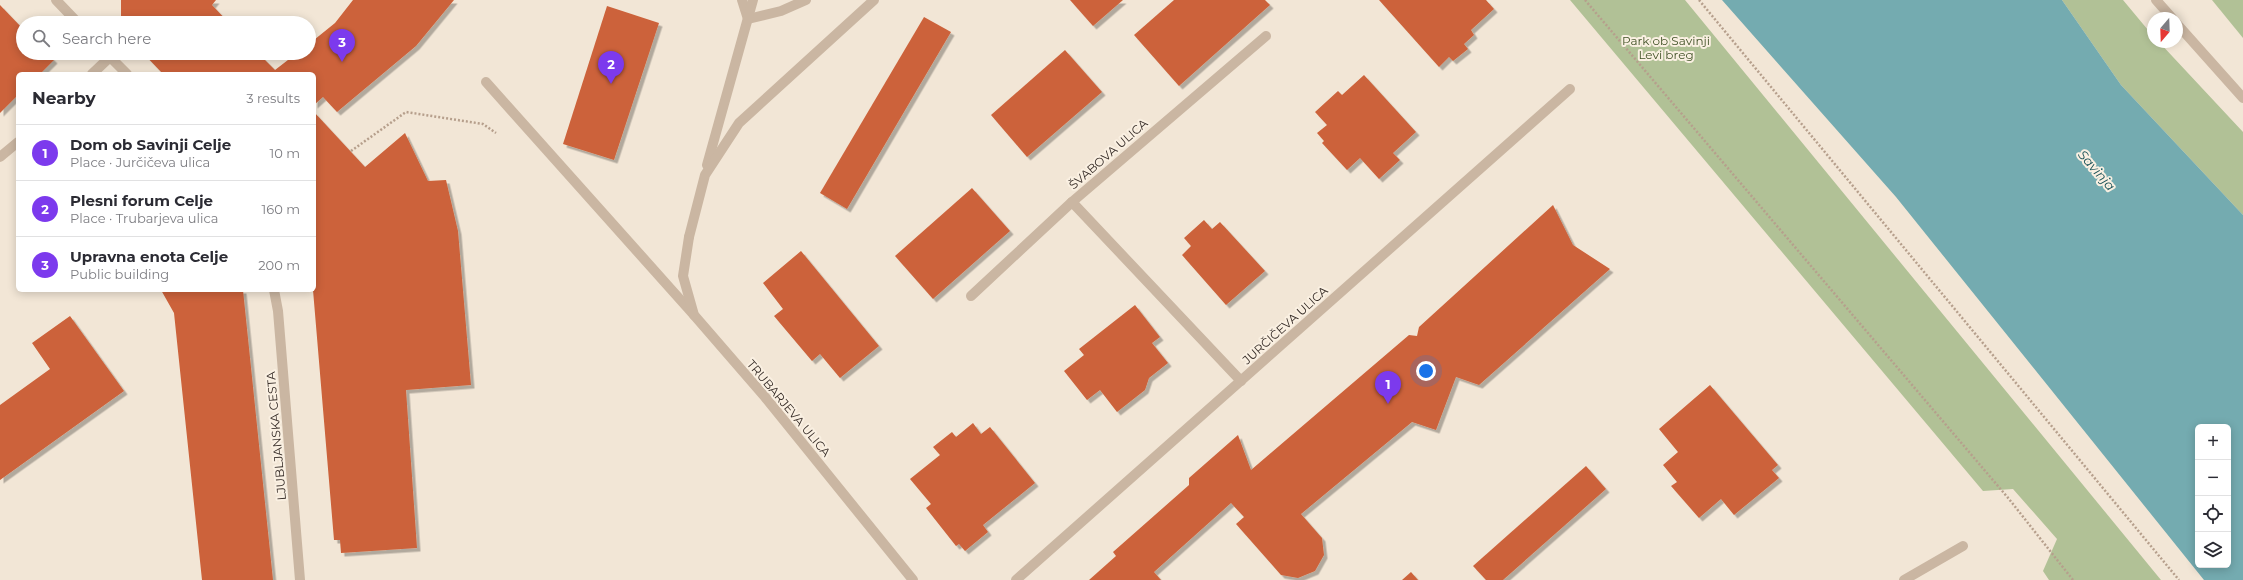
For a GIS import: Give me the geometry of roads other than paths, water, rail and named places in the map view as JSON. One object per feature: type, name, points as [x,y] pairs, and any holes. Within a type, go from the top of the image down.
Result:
[{"type":"street","points":[[56,0],[71,16]]},
{"type":"street","points":[[742,0],[748,19],[781,11],[806,0]]},
{"type":"street","name":"TRUBARJEVA ULICA","points":[[753,0],[689,237],[683,276],[694,315],[765,397],[913,580]]},
{"type":"street","points":[[705,175],[739,123],[874,0]]},
{"type":"street","points":[[2156,0],[2167,12]]},
{"type":"street","points":[[2183,31],[2243,98]]},
{"type":"street","name":"ŠVABOVA ULICA","points":[[971,296],[1072,202],[1266,36]]},
{"type":"street","points":[[94,72],[104,60]]},
{"type":"street","points":[[113,60],[125,72]]},
{"type":"street","points":[[486,82],[694,315]]},
{"type":"street","name":"JURČIČEVA ULICA","points":[[1016,580],[1241,382],[1570,88]]},
{"type":"street","points":[[0,157],[16,144]]},
{"type":"street","points":[[1072,202],[1241,382]]},
{"type":"street","name":"LJUBLJANSKA CESTA","points":[[274,292],[279,319],[300,580]]},
{"type":"street","points":[[1904,580],[1963,546]]},
{"type":"water","name":"Savinja","points":[[1722,0],[2062,0],[2121,85],[2243,215],[2243,580],[2204,580],[1896,197]]},
{"type":"place","name":"Upravna enota Celje","points":[[342,62]]},
{"type":"place","name":"Plesni forum Celje","points":[[611,84]]},
{"type":"place","name":"Dom ob Savinji Celje","points":[[1388,404]]},
{"type":"park label","name":"Park ob Savinji Levi breg","points":[[1666,47]]}]
